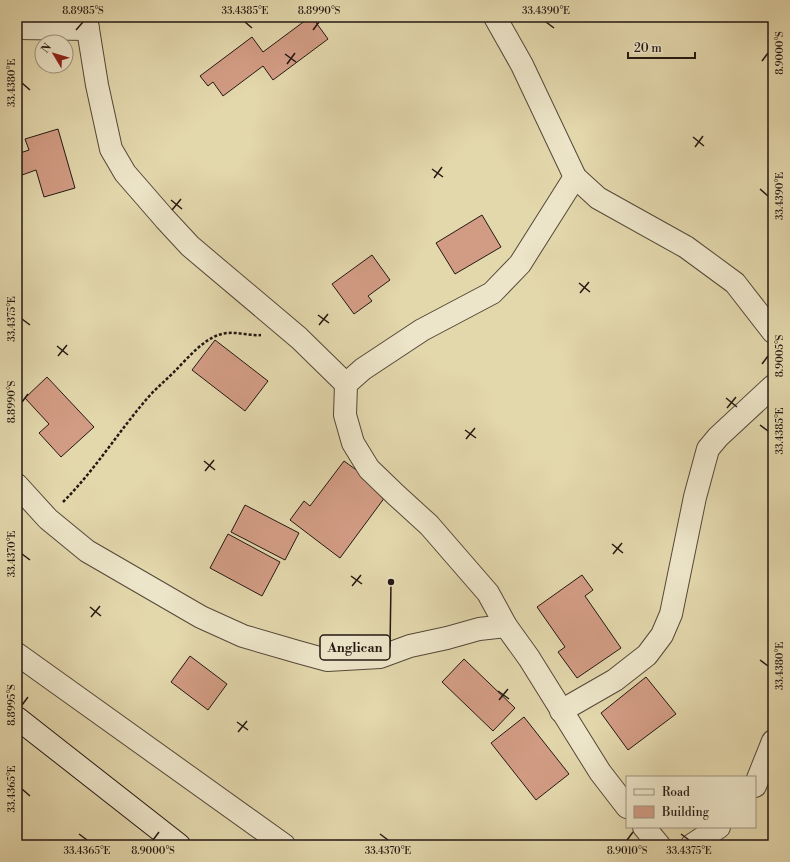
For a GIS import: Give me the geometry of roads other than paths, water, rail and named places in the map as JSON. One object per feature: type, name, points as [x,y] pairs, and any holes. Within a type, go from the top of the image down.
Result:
[{"type":"street","points":[[495,17],[522,65],[575,177],[598,198],[686,247],[735,282],[773,331]]},
{"type":"street","points":[[17,28],[87,23],[97,85],[111,149],[125,173],[190,246],[299,338],[346,384]]},
{"type":"street","points":[[575,177],[520,264],[492,293],[422,330],[363,369],[346,384],[345,415],[353,443],[369,469],[429,525],[488,593],[506,626],[529,658],[600,772],[626,806]]},
{"type":"street","points":[[561,711],[616,680],[647,655],[662,635],[671,614],[695,497],[708,449],[718,437],[773,386]]},
{"type":"street","points":[[17,485],[48,518],[87,552],[201,617],[243,636],[326,660],[380,657],[410,646],[479,629],[506,626]]},
{"type":"street","points":[[17,654],[284,845]]},
{"type":"street","points":[[17,718],[179,845]]},
{"type":"street","points":[[756,783],[773,740]]},
{"type":"street","points":[[645,828],[659,845]]},
{"type":"street","points":[[692,845],[718,828]]},
{"type":"place","name":"Anglican","points":[[391,582]]}]
